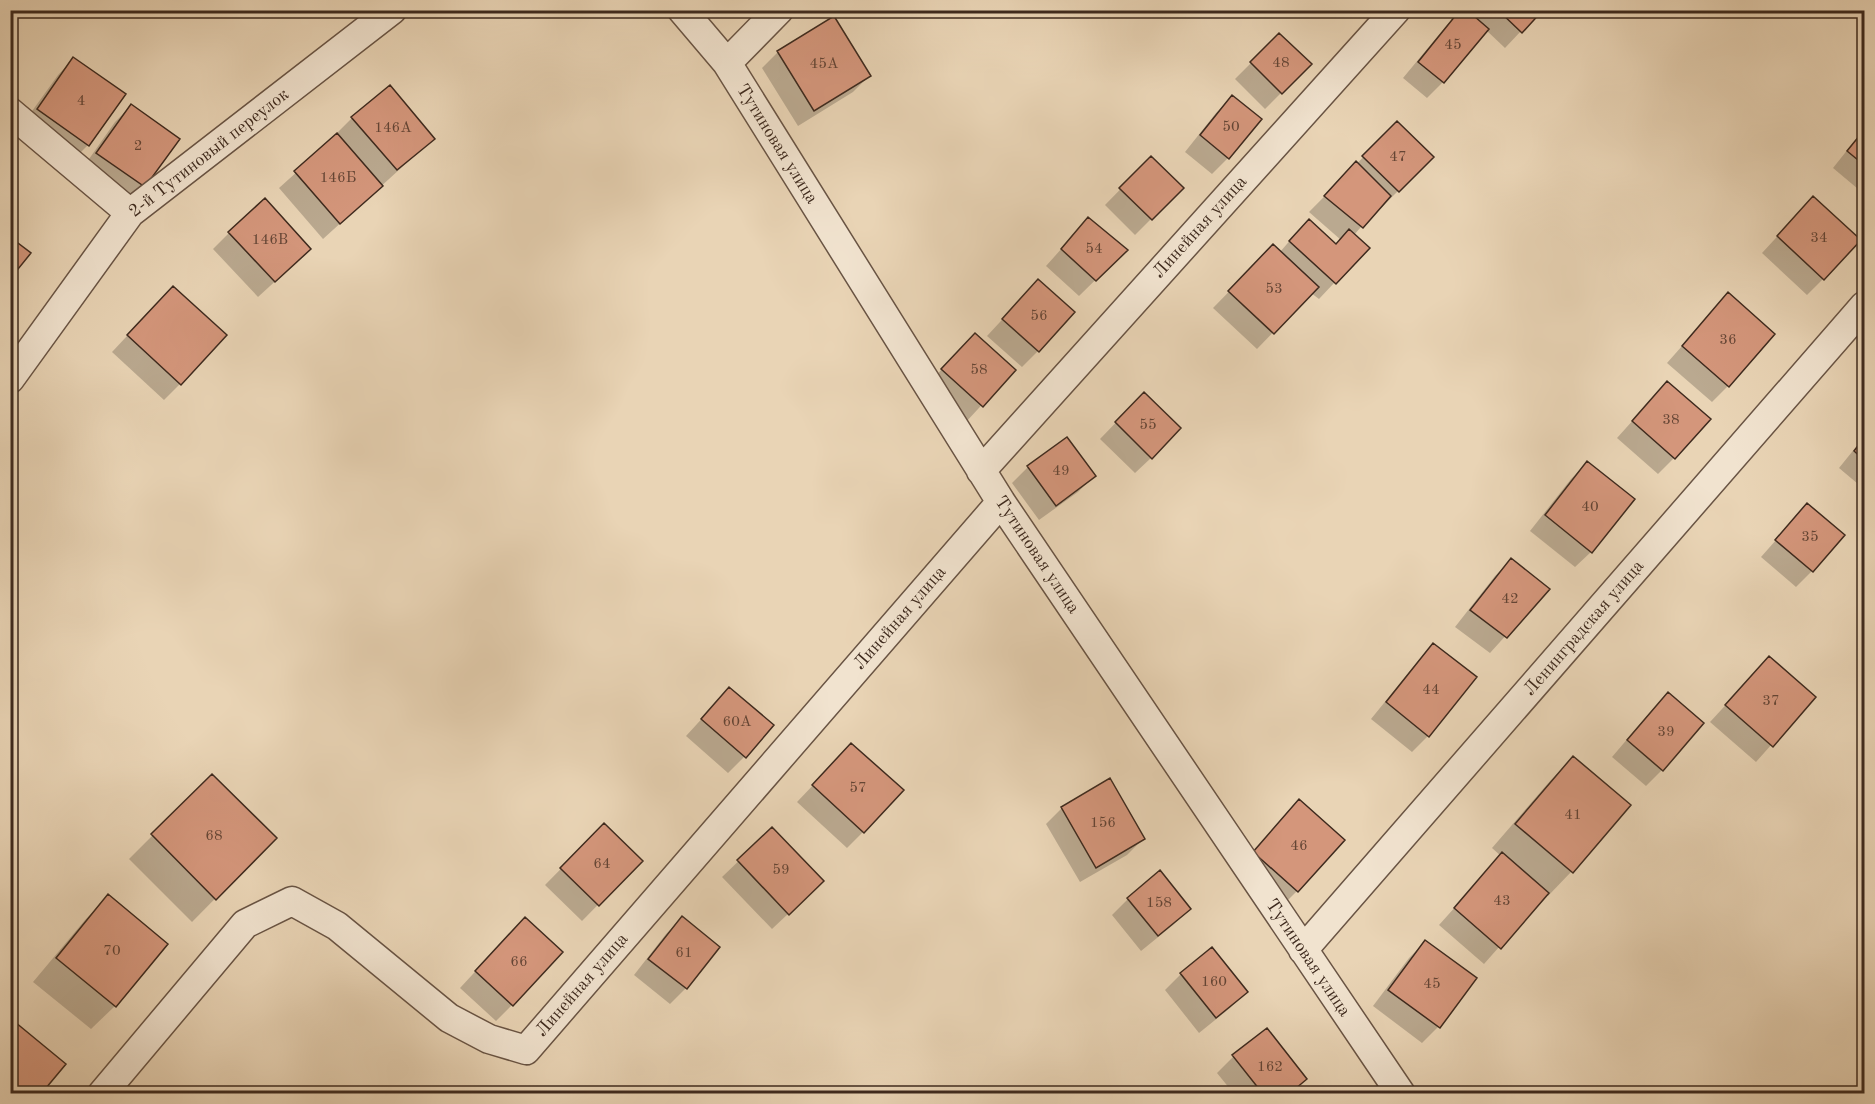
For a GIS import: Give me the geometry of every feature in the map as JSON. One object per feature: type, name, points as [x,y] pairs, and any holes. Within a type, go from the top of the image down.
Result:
[{"type":"street","name":"2-й Тутиновый переулок","points":[[10,379],[129,213],[392,10]]},
{"type":"street","name":"Тутиновая улица","points":[[682,10],[727,63],[1000,502],[1401,1094]]},
{"type":"street","points":[[727,63],[779,10]]},
{"type":"street","name":"Линейная улица","points":[[981,471],[1396,10]]},
{"type":"street","points":[[10,112],[129,213]]},
{"type":"street","name":"Ленинградская улица","points":[[1303,950],[1864,306]]},
{"type":"street","name":"Линейная улица","points":[[102,1094],[245,924],[292,901],[337,926],[449,1018],[489,1039],[526,1050],[1000,502]]},
{"type":"building","points":[[1460,10],[1467,10],[1489,29],[1444,83],[1418,62]]},
{"type":"building","points":[[1498,10],[1543,10],[1522,33]]},
{"type":"building","points":[[834,16],[871,76],[814,111],[777,51]]},
{"type":"building","points":[[1279,33],[1312,64],[1282,94],[1250,62]]},
{"type":"building","points":[[73,57],[126,94],[89,146],[37,109]]},
{"type":"building","points":[[390,85],[435,139],[397,170],[351,117]]},
{"type":"building","points":[[1232,95],[1262,119],[1229,159],[1200,135]]},
{"type":"building","points":[[131,104],[180,139],[145,187],[96,153]]},
{"type":"building","points":[[1397,121],[1434,157],[1399,192],[1362,156]]},
{"type":"building","points":[[1864,130],[1864,165],[1847,151]]},
{"type":"building","points":[[337,133],[383,186],[340,224],[294,171]]},
{"type":"building","points":[[1151,156],[1184,188],[1152,220],[1119,188]]},
{"type":"building","points":[[1356,161],[1391,196],[1363,228],[1324,196]]},
{"type":"building","points":[[1813,196],[1861,240],[1824,280],[1777,236]]},
{"type":"building","points":[[265,198],[311,249],[275,282],[228,232]]},
{"type":"building","points":[[1088,217],[1128,250],[1096,281],[1061,249]]},
{"type":"building","points":[[1309,219],[1336,244],[1349,229],[1370,248],[1336,284],[1289,241]]},
{"type":"building","points":[[10,237],[31,253],[10,279]]},
{"type":"building","points":[[1273,244],[1319,287],[1274,334],[1228,291]]},
{"type":"building","points":[[1038,279],[1075,312],[1039,352],[1002,319]]},
{"type":"building","points":[[173,286],[227,335],[181,385],[127,335]]},
{"type":"building","points":[[1728,292],[1775,334],[1729,387],[1682,346]]},
{"type":"building","points":[[975,333],[1016,370],[983,407],[941,369]]},
{"type":"building","points":[[1667,381],[1711,419],[1675,459],[1632,421]]},
{"type":"building","points":[[1144,392],[1181,428],[1152,459],[1115,422]]},
{"type":"building","points":[[1067,437],[1096,476],[1056,506],[1027,466]]},
{"type":"building","points":[[1864,438],[1864,460],[1854,451]]},
{"type":"building","points":[[1587,461],[1635,499],[1592,553],[1545,515]]},
{"type":"building","points":[[1807,503],[1845,535],[1813,572],[1775,540]]},
{"type":"building","points":[[1511,558],[1550,589],[1507,638],[1470,610]]},
{"type":"building","points":[[1433,643],[1477,677],[1429,737],[1386,702]]},
{"type":"building","points":[[1769,656],[1816,697],[1773,747],[1725,705]]},
{"type":"building","points":[[729,687],[774,725],[746,758],[701,719]]},
{"type":"building","points":[[1668,692],[1704,723],[1663,771],[1627,740]]},
{"type":"building","points":[[851,743],[904,790],[864,833],[812,785]]},
{"type":"building","points":[[1573,756],[1631,805],[1573,873],[1515,824]]},
{"type":"building","points":[[212,774],[277,838],[216,900],[151,834]]},
{"type":"building","points":[[1110,778],[1145,839],[1096,868],[1061,807]]},
{"type":"building","points":[[1299,799],[1345,840],[1298,892],[1253,852]]},
{"type":"building","points":[[604,823],[643,861],[599,906],[560,868]]},
{"type":"building","points":[[772,827],[824,881],[789,915],[737,860]]},
{"type":"building","points":[[1502,852],[1549,893],[1501,949],[1454,908]]},
{"type":"building","points":[[1160,870],[1191,909],[1158,936],[1127,898]]},
{"type":"building","points":[[108,894],[168,944],[116,1007],[56,958]]},
{"type":"building","points":[[682,916],[720,947],[687,989],[648,959]]},
{"type":"building","points":[[525,917],[563,952],[513,1006],[475,971]]},
{"type":"building","points":[[1425,940],[1477,978],[1440,1028],[1388,990]]},
{"type":"building","points":[[1212,947],[1248,992],[1216,1018],[1180,973]]},
{"type":"building","points":[[15,1022],[66,1064],[41,1094],[10,1094],[10,1028]]},
{"type":"building","points":[[1267,1028],[1307,1079],[1289,1094],[1263,1094],[1232,1055]]}]
